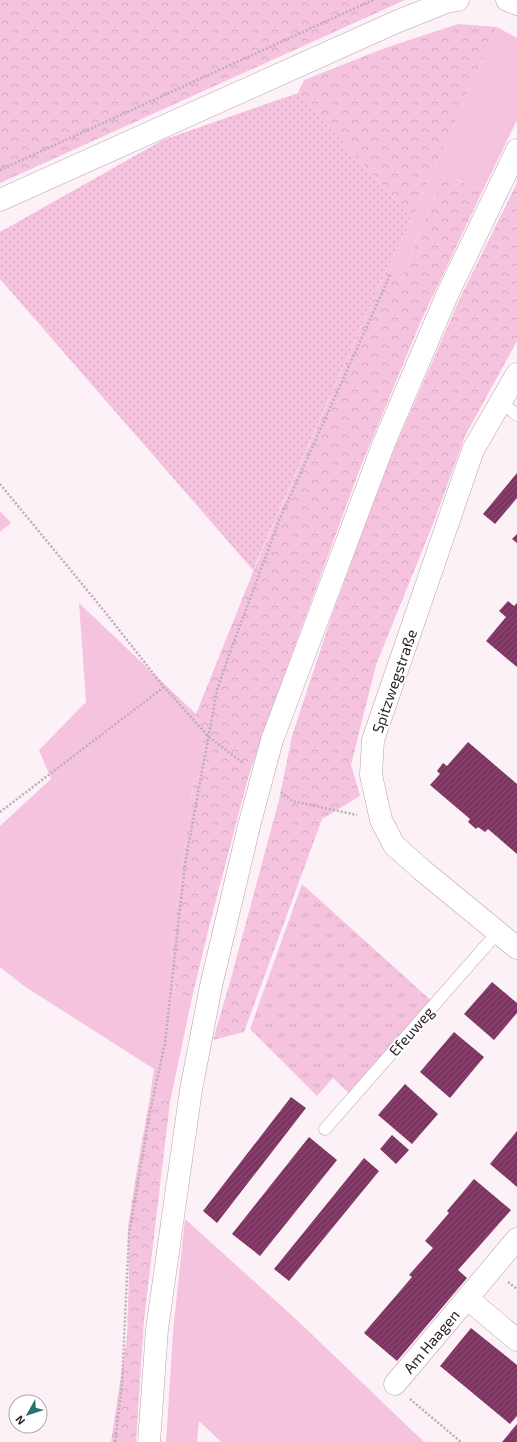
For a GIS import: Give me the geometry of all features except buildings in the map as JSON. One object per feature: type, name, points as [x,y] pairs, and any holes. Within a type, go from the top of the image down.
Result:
[{"type":"main road","points":[[0,200],[396,22],[446,2],[458,0]]},
{"type":"main road","points":[[507,0],[517,4]]},
{"type":"main road","points":[[149,1442],[157,1329],[191,1090],[211,986],[249,826],[272,740],[384,442],[448,293],[517,150]]},
{"type":"main road","name":"Spitzwegstraße","points":[[517,374],[509,408],[473,450],[470,457],[373,740],[371,776],[381,820],[394,846],[517,948]]},
{"type":"main road","name":"Am Haagen","points":[[395,1384],[468,1298],[513,1251]]},
{"type":"main road","name":"Am Haagen","points":[[468,1298],[517,1340]]},
{"type":"lane","name":"Efeuweg","points":[[325,1129],[498,932]]},
{"type":"path","points":[[0,170],[373,0]]},
{"type":"path","points":[[115,1442],[122,1383],[129,1234],[150,1112],[165,1043],[185,864],[217,690],[279,521],[391,273]]},
{"type":"path","points":[[0,484],[105,612],[164,687],[0,812]]},
{"type":"path","points":[[395,1384],[461,1442]]},
{"type":"green space","points":[[0,0],[405,0],[0,183]]},
{"type":"green space","points":[[458,24],[497,27],[412,219],[298,93],[304,80],[385,48]]},
{"type":"green space","points":[[497,27],[517,38],[517,120],[482,192],[446,174],[421,228],[402,278],[387,268],[412,219]]},
{"type":"green space","points":[[298,93],[412,219],[387,268],[253,570],[0,279],[0,232],[163,140]]},
{"type":"green space","points":[[446,174],[482,192],[421,321],[359,471],[274,703],[248,778],[192,998],[175,992],[171,944],[194,780],[205,774],[207,762],[196,714],[255,567],[387,268],[402,278],[421,228]]},
{"type":"green space","points":[[517,183],[517,341],[465,436],[435,519],[376,665],[351,765],[360,796],[322,819],[244,1032],[213,1040],[279,800],[292,736],[332,615],[387,466],[460,298]]},
{"type":"green space","points":[[0,511],[11,523],[0,532]]},
{"type":"green space","points":[[79,603],[196,714],[207,762],[205,774],[194,780],[171,944],[175,992],[192,998],[170,1102],[150,1097],[154,1069],[24,986],[0,967],[0,826],[51,779],[39,750],[86,702]]},
{"type":"green space","points":[[302,884],[435,1004],[353,1097],[333,1078],[317,1096],[250,1029]]},
{"type":"green space","points":[[150,1097],[170,1102],[144,1320],[136,1442],[111,1442],[127,1336],[129,1274],[128,1227]]},
{"type":"green space","points":[[185,1219],[298,1321],[424,1442],[221,1442],[199,1421],[197,1442],[166,1442],[173,1332]]}]
